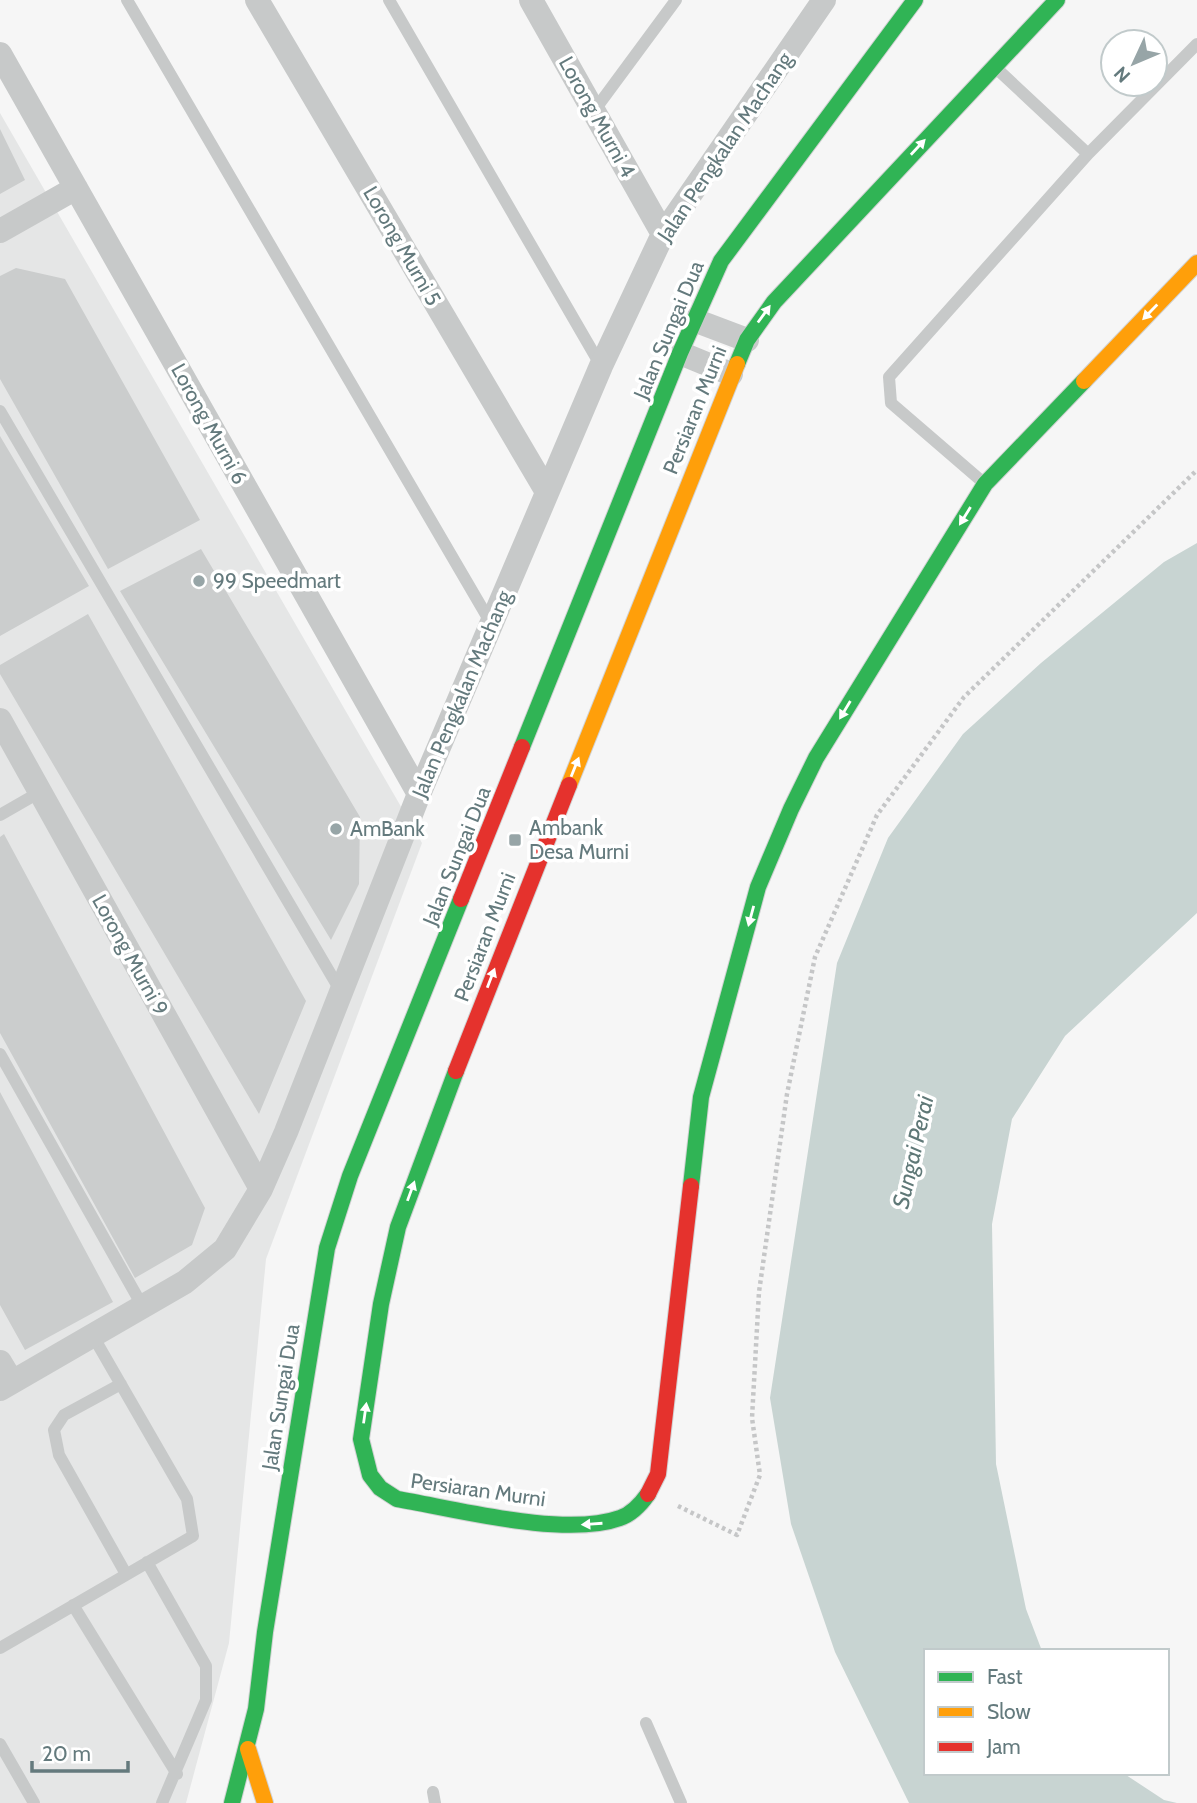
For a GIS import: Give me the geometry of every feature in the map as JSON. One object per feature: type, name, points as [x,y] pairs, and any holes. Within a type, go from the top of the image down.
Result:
[{"type":"street","name":"Lorong Murni 5","points":[[257,0],[547,492]]},
{"type":"street","name":"Lorong Murni 4","points":[[531,0],[663,234]]},
{"type":"street","name":"Jalan Pengkalan Machang","points":[[4,1378],[93,1336],[185,1282],[225,1250],[261,1189],[342,994],[419,794],[601,366],[663,234],[824,0]]},
{"type":"street","name":"Jalan Sungai Dua","points":[[232,1803],[248,1749],[327,1248],[350,1176],[680,353],[721,261],[915,0]]},
{"type":"street","name":"Persiaran Murni","points":[[650,1493],[638,1507],[622,1517],[602,1524],[571,1525],[397,1499],[382,1492],[370,1480],[361,1439],[381,1304],[398,1227],[492,976],[731,374],[747,340],[774,302],[1057,0]]},
{"type":"street","name":"Lorong Murni 6","points":[[0,54],[419,794]]},
{"type":"street","points":[[0,231],[76,188]]},
{"type":"street","points":[[650,1493],[658,1474],[701,1097],[758,887],[816,758],[985,484],[1197,263]]},
{"type":"street","points":[[694,320],[747,340]]},
{"type":"street","points":[[680,353],[731,374]]},
{"type":"street","name":"Lorong Murni 9","points":[[0,720],[261,1189]]},
{"type":"street","points":[[248,1749],[265,1803]]},
{"type":"lane","points":[[127,0],[492,625]]},
{"type":"lane","points":[[389,0],[601,366]]},
{"type":"lane","points":[[594,111],[676,0]]},
{"type":"lane","points":[[985,484],[891,403],[889,377],[1088,154],[1197,44]]},
{"type":"lane","points":[[994,66],[1088,154]]},
{"type":"lane","points":[[0,411],[342,994]]},
{"type":"lane","points":[[0,815],[40,792]]},
{"type":"lane","points":[[0,1054],[143,1307]]},
{"type":"lane","points":[[0,1648],[193,1536],[187,1499],[93,1336]]},
{"type":"lane","points":[[121,1384],[64,1415],[54,1430],[59,1455],[126,1574]]},
{"type":"lane","points":[[147,1562],[206,1665],[206,1700],[177,1774],[162,1803]]},
{"type":"lane","points":[[73,1605],[177,1774]]},
{"type":"lane","points":[[646,1723],[681,1803]]},
{"type":"lane","points":[[0,1744],[34,1803]]},
{"type":"path","points":[[650,1493],[737,1535],[760,1475],[751,1418],[759,1292],[787,1094],[814,957],[877,815],[964,697],[1197,470]]},
{"type":"shaded area","points":[[0,113],[422,843],[266,1259],[229,1643],[186,1803],[0,1803]]},
{"type":"water","name":"Sungai Perai","points":[[1197,543],[1197,913],[1065,1036],[1012,1119],[992,1224],[996,1464],[1026,1609],[1041,1649],[924,1649],[924,1775],[1126,1775],[1164,1800],[1177,1803],[909,1803],[835,1652],[791,1524],[770,1398],[837,963],[888,838],[963,734],[1041,663],[1164,562]]},
{"type":"building","points":[[0,129],[25,180],[0,194]]},
{"type":"building","points":[[16,268],[65,279],[200,520],[108,569],[0,379],[0,276]]},
{"type":"building","points":[[0,436],[89,586],[0,636]]},
{"type":"building","points":[[201,549],[360,817],[359,884],[331,940],[120,591]]},
{"type":"building","points":[[88,614],[306,1001],[259,1114],[0,674],[0,665]]},
{"type":"building","points":[[4,834],[205,1208],[192,1245],[135,1278],[0,1033],[0,837]]},
{"type":"building","points":[[0,1092],[113,1302],[25,1350],[0,1305]]},
{"type":"traffic: fast","points":[[522,747],[680,353],[721,261],[915,0]]},
{"type":"traffic: fast","points":[[737,364],[747,340],[774,302],[1057,0]]},
{"type":"traffic: fast","points":[[691,1186],[701,1097],[758,887],[791,809],[816,758],[985,484],[1084,381]]},
{"type":"traffic: fast","points":[[232,1803],[256,1709],[265,1632],[327,1248],[350,1176],[461,899]]},
{"type":"traffic: fast","points":[[456,1071],[398,1227],[381,1304],[361,1439],[370,1475],[380,1488],[397,1499],[510,1520],[570,1525],[620,1518],[636,1508],[648,1494]]},
{"type":"traffic: slow","points":[[1084,381],[1197,263]]},
{"type":"traffic: slow","points":[[569,785],[737,364]]},
{"type":"traffic: slow","points":[[248,1749],[265,1803]]},
{"type":"traffic: jam","points":[[461,899],[522,747]]},
{"type":"traffic: jam","points":[[456,1071],[569,785]]},
{"type":"traffic: jam","points":[[648,1494],[658,1474],[691,1186]]},
{"type":"place","name":"99 Speedmart","points":[[199,581]]},
{"type":"place","name":"AmBank","points":[[336,829]]},
{"type":"place","name":"Ambank Desa Murni","points":[[515,840]]}]
